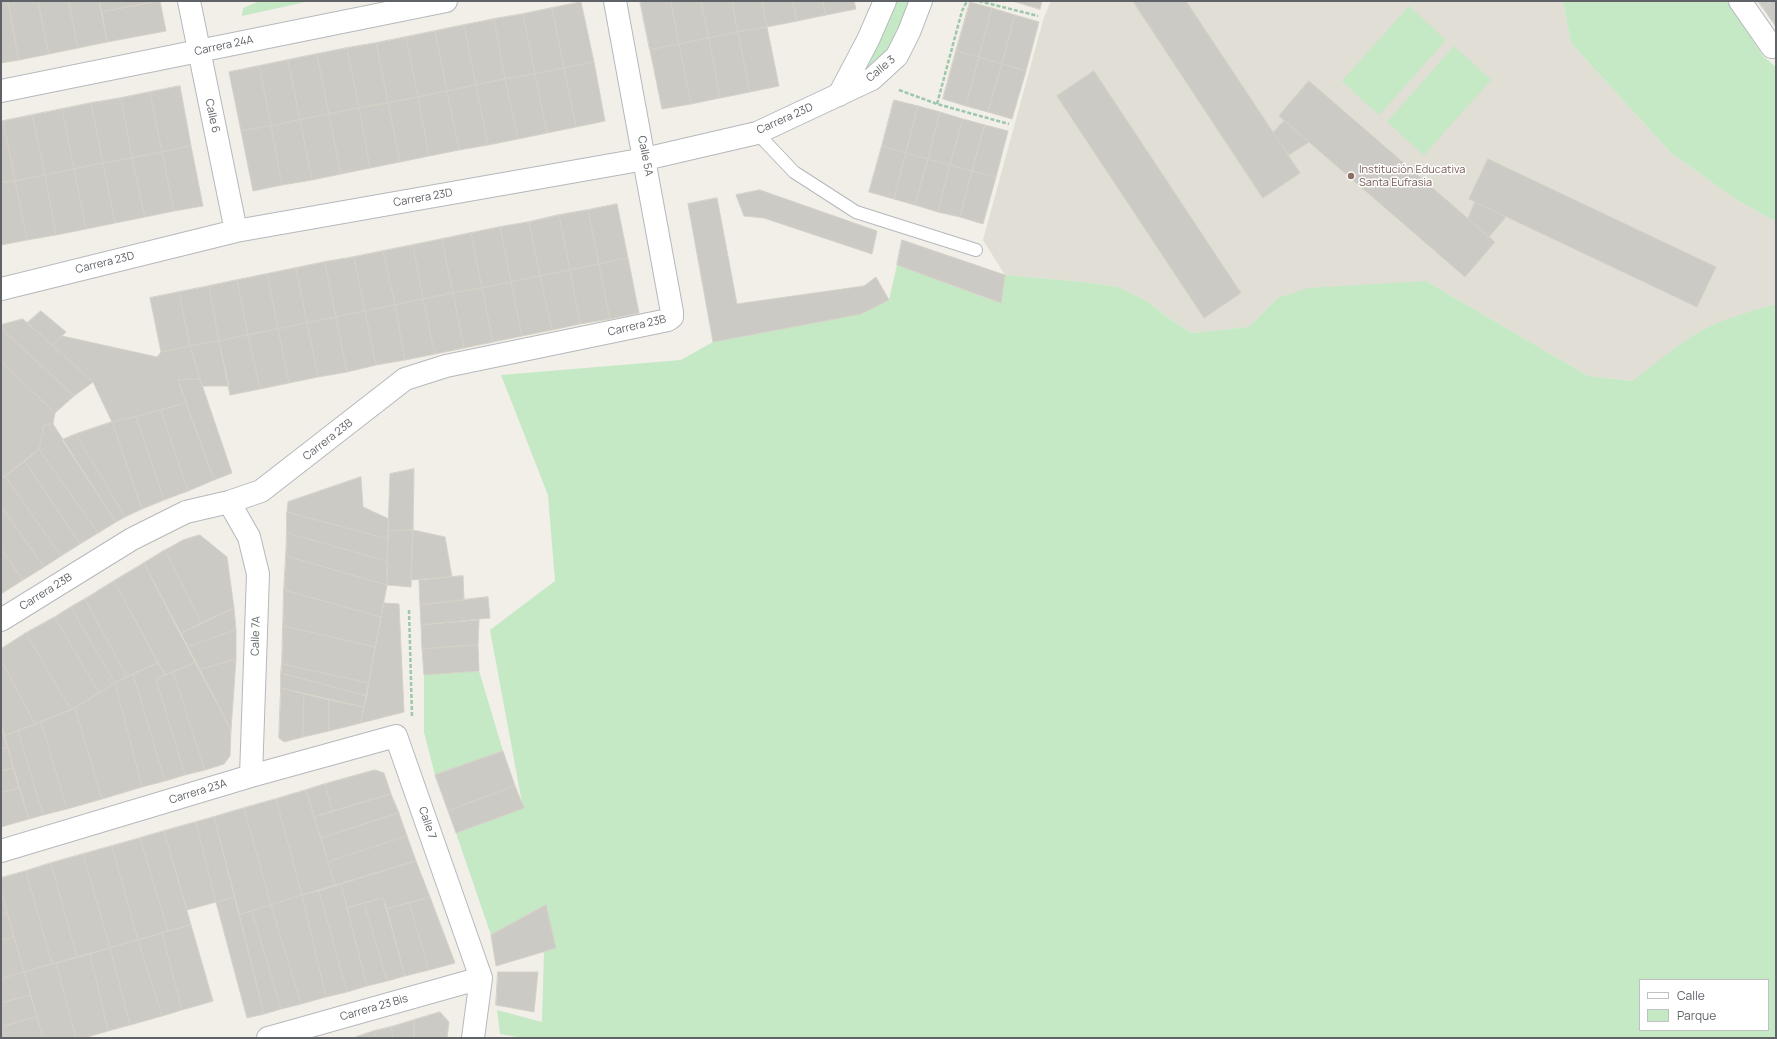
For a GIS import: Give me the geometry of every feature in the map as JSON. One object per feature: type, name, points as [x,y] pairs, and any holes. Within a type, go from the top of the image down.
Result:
[{"type":"street","name":"Calle 6","points":[[189,1],[198,52],[236,231]]},
{"type":"street","name":"Carrera 24A","points":[[1,91],[198,52],[401,6],[446,1]]},
{"type":"street","name":"Calle 5A","points":[[615,1],[645,158],[672,312]]},
{"type":"street","name":"Calle 3","points":[[839,95],[868,40],[885,1]]},
{"type":"street","name":"Calle 3","points":[[839,95],[872,80],[897,56],[909,32],[921,1]]},
{"type":"street","points":[[1740,1],[1772,47]]},
{"type":"street","name":"Carrera 23D","points":[[4,287],[236,231],[645,158],[757,133],[839,95]]},
{"type":"street","name":"Carrera 23B","points":[[1,620],[132,539],[186,512],[229,502],[261,491],[405,379],[446,366],[668,320],[672,317],[672,312]]},
{"type":"street","name":"Calle 7A","points":[[229,502],[249,537],[258,574],[251,776]]},
{"type":"street","name":"Carrera 23A","points":[[1,851],[251,776],[396,736]]},
{"type":"street","name":"Calle 7","points":[[396,736],[481,978],[473,1038]]},
{"type":"street","name":"Carrera 23 Bis","points":[[268,1038],[481,978]]},
{"type":"lane","points":[[757,133],[794,172],[856,212],[976,250]]},
{"type":"path","points":[[937,104],[962,11],[967,1]]},
{"type":"path","points":[[979,1],[1038,16]]},
{"type":"path","points":[[872,80],[937,104],[1009,124]]},
{"type":"path","points":[[396,736],[412,718],[409,610]]},
{"type":"shaded area","name":"Institución Educativa Santa Eufrasia","points":[[1051,1],[1563,1],[1571,43],[1671,153],[1734,198],[1776,222],[1776,304],[1737,316],[1703,330],[1674,349],[1634,381],[1588,376],[1426,281],[1278,298],[1249,327],[1192,333],[1167,317],[1147,301],[1118,287],[1085,282],[1005,275],[983,240],[1044,17]]},
{"type":"green space","points":[[260,1],[310,1],[242,16],[243,8]]},
{"type":"green space","points":[[895,1],[912,1],[891,51],[853,82]]},
{"type":"green space","points":[[1563,1],[1727,1],[1763,56],[1776,67],[1776,222],[1734,198],[1671,153],[1571,43]]},
{"type":"green space","points":[[1409,6],[1446,40],[1379,115],[1342,81]]},
{"type":"green space","points":[[1454,46],[1491,80],[1424,155],[1387,122]]},
{"type":"green space","points":[[897,265],[1000,303],[1005,275],[1085,282],[1118,287],[1147,301],[1167,317],[1192,333],[1249,327],[1278,298],[1308,288],[1426,281],[1588,376],[1633,381],[1676,347],[1703,330],[1730,318],[1776,304],[1776,1038],[523,1038],[500,1034],[497,1010],[542,1022],[544,952],[556,948],[546,905],[491,935],[456,833],[523,808],[490,630],[555,581],[548,495],[501,375],[681,360],[713,342],[861,314],[889,300]]},
{"type":"green space","points":[[479,671],[503,751],[435,775],[424,732],[424,675]]},
{"type":"building","points":[[1,1],[8,1],[19,60],[1,63]]},
{"type":"building","points":[[8,1],[38,1],[49,54],[19,60]]},
{"type":"building","points":[[38,1],[69,1],[78,48],[49,54]]},
{"type":"building","points":[[69,1],[99,1],[107,42],[78,48]]},
{"type":"building","points":[[99,1],[158,1],[102,12]]},
{"type":"building","points":[[160,1],[166,31],[107,42],[102,12]]},
{"type":"building","points":[[640,1],[671,1],[679,44],[650,50]]},
{"type":"building","points":[[671,1],[701,1],[709,38],[679,44]]},
{"type":"building","points":[[701,1],[732,1],[738,32],[709,38]]},
{"type":"building","points":[[732,1],[762,1],[767,27],[738,32]]},
{"type":"building","points":[[762,1],[793,1],[797,21],[767,27]]},
{"type":"building","points":[[793,1],[823,1],[826,15],[797,21]]},
{"type":"building","points":[[823,1],[854,1],[856,9],[826,15]]},
{"type":"building","points":[[1013,1],[1042,1],[1040,9]]},
{"type":"building","points":[[1133,1],[1186,1],[1300,173],[1263,198]]},
{"type":"building","points":[[1758,1],[1772,1],[1763,8]]},
{"type":"building","points":[[1772,1],[1776,1],[1776,27],[1763,8]]},
{"type":"building","points":[[581,2],[594,62],[564,68],[552,8]]},
{"type":"building","points":[[970,2],[992,8],[979,57],[956,51]]},
{"type":"building","points":[[552,8],[564,68],[535,74],[523,14]]},
{"type":"building","points":[[992,8],[1015,15],[1002,64],[979,57]]},
{"type":"building","points":[[523,14],[535,74],[505,79],[494,19]]},
{"type":"building","points":[[1015,15],[1039,22],[1026,71],[1002,64]]},
{"type":"building","points":[[494,19],[505,79],[476,85],[464,25]]},
{"type":"building","points":[[464,25],[476,85],[447,91],[435,31]]},
{"type":"building","points":[[767,27],[779,86],[750,92],[738,32]]},
{"type":"building","points":[[435,31],[447,91],[418,97],[406,37]]},
{"type":"building","points":[[738,32],[750,92],[720,98],[709,38]]},
{"type":"building","points":[[406,37],[418,97],[388,103],[376,43]]},
{"type":"building","points":[[709,38],[720,98],[691,104],[679,44]]},
{"type":"building","points":[[376,43],[388,103],[359,108],[347,48]]},
{"type":"building","points":[[679,44],[691,104],[662,109],[650,50]]},
{"type":"building","points":[[347,48],[359,108],[329,114],[317,54]]},
{"type":"building","points":[[956,51],[979,57],[966,106],[943,99]]},
{"type":"building","points":[[317,54],[329,114],[300,120],[288,60]]},
{"type":"building","points":[[979,57],[1002,64],[988,112],[966,106]]},
{"type":"building","points":[[288,60],[300,120],[271,126],[259,66]]},
{"type":"building","points":[[594,62],[605,121],[576,127],[564,68]]},
{"type":"building","points":[[1002,64],[1026,71],[1012,119],[988,112]]},
{"type":"building","points":[[259,66],[271,126],[241,131],[229,72]]},
{"type":"building","points":[[564,68],[576,127],[547,133],[535,74]]},
{"type":"building","points":[[1094,71],[1241,293],[1204,318],[1057,96]]},
{"type":"building","points":[[535,74],[547,133],[518,139],[505,79]]},
{"type":"building","points":[[505,79],[518,139],[488,145],[476,85]]},
{"type":"building","points":[[1309,81],[1495,242],[1465,277],[1279,116]]},
{"type":"building","points":[[476,85],[488,145],[459,150],[447,91]]},
{"type":"building","points":[[180,86],[191,146],[162,152],[150,92]]},
{"type":"building","points":[[447,91],[459,150],[429,156],[418,97]]},
{"type":"building","points":[[150,92],[162,152],[132,158],[121,98]]},
{"type":"building","points":[[418,97],[429,156],[400,162],[388,103]]},
{"type":"building","points":[[121,98],[132,158],[103,163],[91,103]]},
{"type":"building","points":[[894,100],[918,106],[906,153],[882,146]]},
{"type":"building","points":[[91,103],[103,163],[74,169],[62,109]]},
{"type":"building","points":[[388,103],[400,162],[370,168],[359,108]]},
{"type":"building","points":[[918,106],[940,112],[928,159],[906,153]]},
{"type":"building","points":[[359,108],[370,168],[341,174],[329,114]]},
{"type":"building","points":[[62,109],[74,169],[45,175],[32,115]]},
{"type":"building","points":[[940,112],[963,119],[950,165],[928,159]]},
{"type":"building","points":[[329,114],[341,174],[312,180],[300,120]]},
{"type":"building","points":[[32,115],[45,175],[15,181],[3,121]]},
{"type":"building","points":[[963,119],[985,125],[972,171],[950,165]]},
{"type":"building","points":[[300,120],[312,180],[282,185],[271,126]]},
{"type":"building","points":[[1,121],[3,121],[15,181],[1,183]]},
{"type":"building","points":[[1284,121],[1309,142],[1289,155],[1273,133]]},
{"type":"building","points":[[985,125],[1008,131],[996,177],[972,171]]},
{"type":"building","points":[[271,126],[282,185],[253,191],[241,131]]},
{"type":"building","points":[[191,146],[203,206],[174,211],[162,152]]},
{"type":"building","points":[[882,146],[906,153],[894,199],[869,192]]},
{"type":"building","points":[[162,152],[174,211],[145,217],[132,158]]},
{"type":"building","points":[[906,153],[928,159],[915,205],[894,199]]},
{"type":"building","points":[[132,158],[145,217],[115,223],[103,163]]},
{"type":"building","points":[[928,159],[950,165],[938,212],[915,205]]},
{"type":"building","points":[[1488,159],[1716,267],[1697,307],[1469,199]]},
{"type":"building","points":[[103,163],[115,223],[86,229],[74,169]]},
{"type":"building","points":[[950,165],[972,171],[960,217],[938,212]]},
{"type":"building","points":[[74,169],[86,229],[56,235],[45,175]]},
{"type":"building","points":[[972,171],[996,177],[983,224],[960,217]]},
{"type":"building","points":[[45,175],[56,235],[27,240],[15,181]]},
{"type":"building","points":[[15,181],[27,240],[1,245],[1,183]]},
{"type":"building","points":[[760,190],[877,231],[872,254],[764,218],[744,216],[736,195]]},
{"type":"building","points":[[717,198],[737,304],[864,286],[876,277],[889,300],[861,314],[713,342],[688,204]]},
{"type":"building","points":[[1475,202],[1506,217],[1489,237],[1468,219]]},
{"type":"building","points":[[617,204],[628,258],[599,264],[588,210]]},
{"type":"building","points":[[588,210],[599,264],[570,270],[559,215]]},
{"type":"building","points":[[559,215],[570,270],[540,276],[529,222]]},
{"type":"building","points":[[529,222],[540,276],[511,282],[500,227]]},
{"type":"building","points":[[500,227],[511,282],[482,288],[471,233]]},
{"type":"building","points":[[471,233],[482,288],[453,293],[442,239]]},
{"type":"building","points":[[442,239],[453,293],[423,299],[413,245]]},
{"type":"building","points":[[902,240],[1005,275],[1001,303],[897,265]]},
{"type":"building","points":[[413,245],[423,299],[395,305],[383,251]]},
{"type":"building","points":[[383,251],[395,305],[365,311],[354,257]]},
{"type":"building","points":[[354,257],[365,311],[336,317],[325,262]]},
{"type":"building","points":[[628,258],[639,313],[610,319],[599,264]]},
{"type":"building","points":[[325,262],[336,317],[307,323],[296,268]]},
{"type":"building","points":[[599,264],[610,319],[580,324],[570,270]]},
{"type":"building","points":[[296,268],[307,323],[278,329],[267,274]]},
{"type":"building","points":[[570,270],[580,324],[552,330],[540,276]]},
{"type":"building","points":[[267,274],[278,329],[248,335],[237,280]]},
{"type":"building","points":[[540,276],[552,330],[522,336],[511,282]]},
{"type":"building","points":[[237,280],[248,335],[219,341],[209,286]]},
{"type":"building","points":[[511,282],[522,336],[493,342],[482,288]]},
{"type":"building","points":[[209,286],[219,341],[190,346],[179,292]]},
{"type":"building","points":[[482,288],[493,342],[464,348],[453,293]]},
{"type":"building","points":[[179,292],[190,346],[161,352],[150,298]]},
{"type":"building","points":[[453,293],[464,348],[435,354],[423,299]]},
{"type":"building","points":[[423,299],[435,354],[405,360],[395,305]]},
{"type":"building","points":[[395,305],[405,360],[376,365],[365,311]]},
{"type":"building","points":[[41,311],[66,332],[52,345],[27,323]]},
{"type":"building","points":[[365,311],[376,365],[347,372],[336,317]]},
{"type":"building","points":[[336,317],[347,372],[318,377],[307,323]]},
{"type":"building","points":[[23,319],[93,382],[74,396],[1,328],[1,325]]},
{"type":"building","points":[[307,323],[318,377],[289,383],[278,329]]},
{"type":"building","points":[[1,328],[74,396],[55,413],[1,361]]},
{"type":"building","points":[[278,329],[289,383],[260,389],[248,335]]},
{"type":"building","points":[[248,335],[260,389],[230,395],[219,341]]},
{"type":"building","points":[[62,336],[157,357],[161,352],[190,346],[200,379],[178,380],[186,403],[112,422],[93,382],[52,345]]},
{"type":"building","points":[[219,341],[229,386],[202,386],[190,346]]},
{"type":"building","points":[[1,361],[55,413],[53,424],[44,425],[39,449],[1,479]]},
{"type":"building","points":[[200,379],[232,473],[214,480],[178,380]]},
{"type":"building","points":[[186,403],[214,480],[188,491],[161,410]]},
{"type":"building","points":[[161,410],[188,491],[164,500],[136,417]]},
{"type":"building","points":[[136,417],[164,500],[142,509],[112,422]]},
{"type":"building","points":[[112,422],[142,509],[125,517],[76,434]]},
{"type":"building","points":[[53,424],[116,522],[98,533],[39,449],[44,425]]},
{"type":"building","points":[[76,434],[125,517],[116,522],[62,440]]},
{"type":"building","points":[[39,449],[98,533],[80,544],[25,461]]},
{"type":"building","points":[[25,461],[80,544],[61,556],[5,476]]},
{"type":"building","points":[[414,469],[413,530],[388,531],[390,474]]},
{"type":"building","points":[[5,476],[61,556],[44,567],[1,506],[1,479]]},
{"type":"building","points":[[361,477],[363,507],[389,519],[388,539],[287,512],[288,502]]},
{"type":"building","points":[[1,506],[44,567],[23,580],[1,549]]},
{"type":"building","points":[[287,512],[388,539],[387,561],[287,533]]},
{"type":"building","points":[[413,530],[445,537],[452,577],[411,580]]},
{"type":"building","points":[[413,530],[411,587],[387,585],[388,531]]},
{"type":"building","points":[[287,533],[387,561],[387,585],[286,556]]},
{"type":"building","points":[[200,535],[227,557],[234,608],[201,623],[165,550],[183,540]]},
{"type":"building","points":[[1,549],[23,580],[1,594]]},
{"type":"building","points":[[165,550],[201,623],[180,634],[144,563]]},
{"type":"building","points":[[286,556],[387,585],[381,617],[284,590]]},
{"type":"building","points":[[144,563],[196,662],[165,675],[114,581]]},
{"type":"building","points":[[463,576],[464,600],[420,605],[419,580]]},
{"type":"building","points":[[114,581],[158,663],[127,677],[85,599]]},
{"type":"building","points":[[284,590],[381,617],[375,647],[283,626]]},
{"type":"building","points":[[488,597],[490,618],[421,625],[420,605]]},
{"type":"building","points":[[85,599],[127,677],[115,683],[71,607]]},
{"type":"building","points":[[384,603],[399,604],[404,712],[361,723]]},
{"type":"building","points":[[71,607],[115,683],[99,693],[55,617]]},
{"type":"building","points":[[234,608],[236,630],[187,647],[180,634]]},
{"type":"building","points":[[55,617],[99,693],[71,710],[26,633]]},
{"type":"building","points":[[479,620],[478,645],[422,649],[421,625]]},
{"type":"building","points":[[283,626],[375,647],[369,683],[282,664]]},
{"type":"building","points":[[236,630],[236,659],[199,670],[187,647]]},
{"type":"building","points":[[26,633],[71,710],[35,724],[1,660],[1,649]]},
{"type":"building","points":[[478,645],[479,671],[424,675],[422,649]]},
{"type":"building","points":[[236,659],[231,730],[199,670]]},
{"type":"building","points":[[1,660],[35,724],[4,736],[1,724]]},
{"type":"building","points":[[196,662],[231,730],[230,756],[224,764],[205,770],[173,672]]},
{"type":"building","points":[[158,663],[165,675],[156,679],[185,775],[165,781],[133,674]]},
{"type":"building","points":[[282,664],[369,683],[367,696],[281,673]]},
{"type":"building","points":[[173,672],[205,770],[185,775],[156,679]]},
{"type":"building","points":[[281,673],[367,696],[364,707],[281,688]]},
{"type":"building","points":[[133,674],[165,781],[142,787],[115,683]]},
{"type":"building","points":[[115,683],[142,787],[102,799],[75,708]]},
{"type":"building","points":[[281,688],[304,694],[303,737],[284,742],[279,738]]},
{"type":"building","points":[[304,694],[329,700],[329,731],[303,737]]},
{"type":"building","points":[[329,700],[364,707],[361,723],[329,731]]},
{"type":"building","points":[[75,708],[102,799],[67,809],[41,722]]},
{"type":"building","points":[[41,722],[67,809],[43,815],[18,731]]},
{"type":"building","points":[[1,724],[8,747],[1,749]]},
{"type":"building","points":[[18,731],[43,815],[29,819],[4,736]]},
{"type":"building","points":[[8,747],[13,768],[1,771],[1,749]]},
{"type":"building","points":[[503,751],[515,786],[448,811],[435,775]]},
{"type":"building","points":[[13,768],[19,788],[1,793],[1,771]]},
{"type":"building","points":[[375,770],[384,773],[391,794],[332,811],[325,784]]},
{"type":"building","points":[[325,784],[332,811],[314,817],[306,790]]},
{"type":"building","points":[[515,786],[524,808],[456,833],[448,811]]},
{"type":"building","points":[[19,788],[29,819],[1,827],[1,793]]},
{"type":"building","points":[[306,790],[335,885],[302,895],[276,799]]},
{"type":"building","points":[[391,794],[399,813],[321,838],[314,817]]},
{"type":"building","points":[[276,799],[302,895],[271,905],[244,808]]},
{"type":"building","points":[[244,808],[271,905],[239,915],[214,817]]},
{"type":"building","points":[[399,813],[407,836],[328,862],[321,838]]},
{"type":"building","points":[[214,817],[235,897],[216,902],[196,822]]},
{"type":"building","points":[[196,822],[216,902],[187,910],[164,831]]},
{"type":"building","points":[[164,831],[191,925],[168,931],[140,838]]},
{"type":"building","points":[[407,836],[416,861],[335,885],[328,862]]},
{"type":"building","points":[[140,838],[168,931],[138,940],[112,846]]},
{"type":"building","points":[[112,846],[138,940],[110,948],[83,854]]},
{"type":"building","points":[[83,854],[110,948],[77,957],[51,863]]},
{"type":"building","points":[[416,861],[430,897],[387,909],[383,898],[347,908],[341,884]]},
{"type":"building","points":[[51,863],[77,957],[52,964],[26,871]]},
{"type":"building","points":[[26,871],[52,964],[24,972],[1,891],[1,878]]},
{"type":"building","points":[[341,884],[367,986],[347,992],[319,891]]},
{"type":"building","points":[[1,891],[7,913],[1,915]]},
{"type":"building","points":[[319,891],[347,992],[326,997],[302,895]]},
{"type":"building","points":[[302,895],[326,997],[301,1004],[271,905]]},
{"type":"building","points":[[235,897],[264,1014],[247,1018],[216,902]]},
{"type":"building","points":[[430,897],[455,963],[429,970],[409,903]]},
{"type":"building","points":[[383,898],[405,976],[387,981],[364,903]]},
{"type":"building","points":[[364,903],[387,981],[367,986],[347,908]]},
{"type":"building","points":[[409,903],[429,970],[405,976],[387,909]]},
{"type":"building","points":[[271,905],[301,1004],[281,1009],[252,911]]},
{"type":"building","points":[[546,905],[556,948],[496,966],[491,935]]},
{"type":"building","points":[[252,911],[281,1009],[264,1014],[239,915]]},
{"type":"building","points":[[7,913],[14,937],[1,941],[1,915]]},
{"type":"building","points":[[191,925],[213,1001],[182,1010],[162,933]]},
{"type":"building","points":[[162,933],[182,1010],[162,1016],[138,940]]},
{"type":"building","points":[[14,937],[24,972],[1,979],[1,941]]},
{"type":"building","points":[[138,940],[162,1016],[130,1025],[110,948]]},
{"type":"building","points":[[110,948],[130,1025],[108,1031],[90,954]]},
{"type":"building","points":[[90,954],[108,1031],[84,1038],[76,1038],[56,963]]},
{"type":"building","points":[[56,963],[76,1038],[43,1038],[24,972]]},
{"type":"building","points":[[24,972],[31,995],[1,1003],[1,979]]},
{"type":"building","points":[[498,972],[538,972],[534,1012],[496,1005]]},
{"type":"building","points":[[31,995],[37,1017],[1,1027],[1,1003]]},
{"type":"building","points":[[440,1012],[449,1022],[447,1038],[414,1038],[414,1020]]},
{"type":"building","points":[[37,1017],[43,1038],[1,1038],[1,1027]]},
{"type":"building","points":[[414,1020],[414,1038],[393,1038],[391,1027]]},
{"type":"building","points":[[391,1027],[393,1038],[376,1038],[374,1031]]},
{"type":"building","points":[[374,1031],[376,1038],[353,1038]]},
{"type":"place","name":"Institución Educativa Santa Eufrasia","points":[[1351,176]]}]
